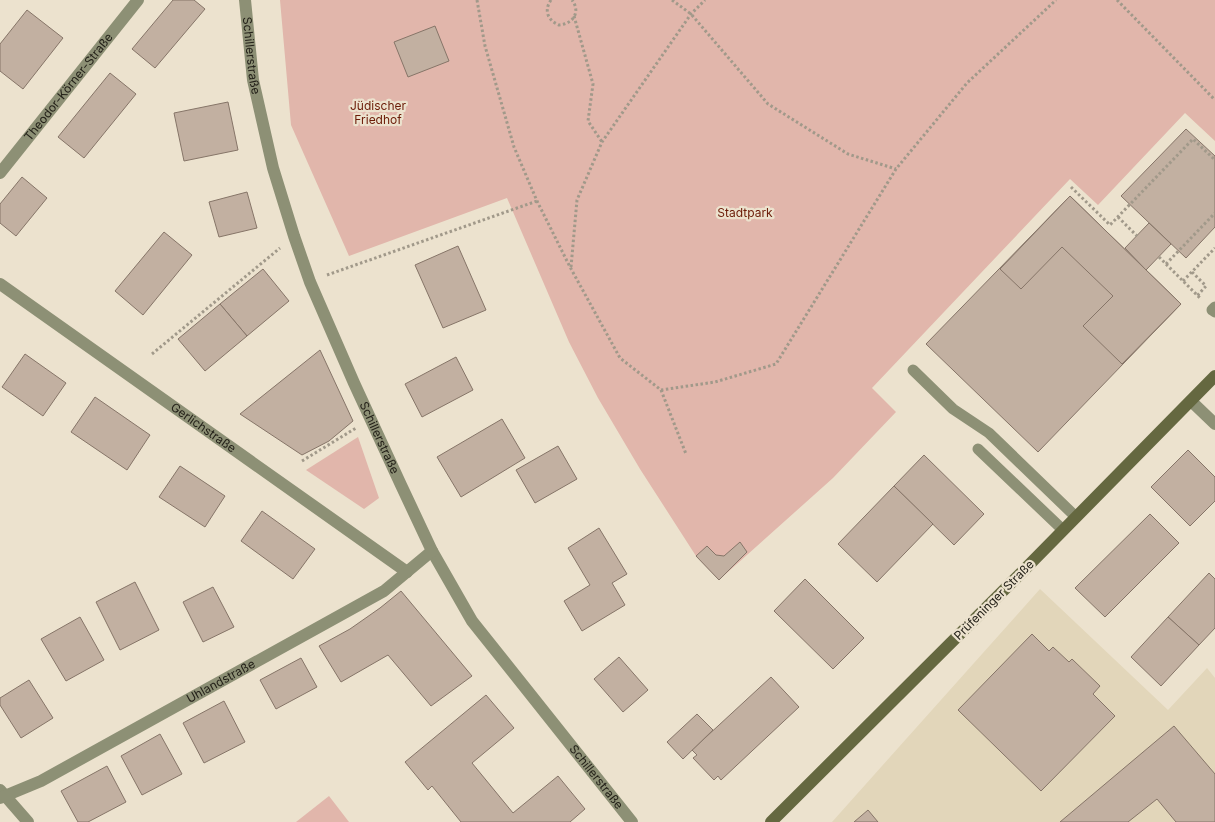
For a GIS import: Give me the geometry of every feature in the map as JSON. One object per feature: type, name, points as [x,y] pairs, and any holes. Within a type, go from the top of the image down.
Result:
[{"type":"street","name":"Theodor-Körner-Straße","points":[[0,173],[138,0]]},
{"type":"street","name":"Schillerstraße","points":[[245,0],[253,80],[273,168],[294,236],[310,282],[370,419],[432,551],[472,621],[632,822]]},
{"type":"street","name":"Gerlichstraße","points":[[0,284],[407,572]]},
{"type":"street","name":"Prüfeninger Straße","points":[[776,821],[1215,376]]},
{"type":"street","points":[[1191,401],[1215,424]]},
{"type":"street","name":"Uhlandstraße","points":[[2,794],[41,781],[384,591],[432,551]]},
{"type":"street","points":[[2,794],[28,822]]},
{"type":"lane","points":[[1215,307],[1212,310],[1215,312]]},
{"type":"lane","points":[[914,370],[953,409],[989,432],[1076,517]]},
{"type":"lane","points":[[978,449],[1063,530]]},
{"type":"path","points":[[477,0],[485,46],[514,147],[537,201],[570,267],[620,358],[660,390],[686,454]]},
{"type":"path","points":[[551,0],[547,10],[550,20],[559,25],[568,23],[574,16],[576,8],[572,0]]},
{"type":"path","points":[[672,0],[691,14],[768,104],[848,154],[896,169]]},
{"type":"path","points":[[570,267],[576,200],[602,142],[691,14],[705,0]]},
{"type":"path","points":[[660,390],[715,382],[776,364],[896,169],[967,83],[1056,0]]},
{"type":"path","points":[[1117,0],[1215,100]]},
{"type":"path","points":[[574,16],[593,84],[588,121],[602,142]]},
{"type":"path","points":[[1071,187],[1110,225],[1193,139],[1215,160]]},
{"type":"path","points":[[310,282],[537,201]]},
{"type":"path","points":[[1166,264],[1215,213]]},
{"type":"path","points":[[1118,217],[1137,236]]},
{"type":"path","points":[[152,354],[294,236]]},
{"type":"path","points":[[1183,281],[1215,248]]},
{"type":"path","points":[[1159,257],[1198,296],[1206,286],[1192,272]]},
{"type":"path","points":[[302,461],[370,419]]},
{"type":"shaded area","points":[[1040,589],[1168,710],[1207,668],[1215,678],[1215,822],[832,822]]},
{"type":"green space","name":"Stadtpark","points":[[280,0],[1215,0],[1215,141],[1185,113],[1098,205],[1070,179],[872,388],[896,412],[833,478],[719,580],[696,556],[640,469],[598,398],[569,342],[507,198],[349,256],[291,125]]},
{"type":"green space","points":[[358,437],[379,498],[364,509],[306,470]]},
{"type":"green space","points":[[329,796],[349,822],[296,822]]},
{"type":"building","points":[[173,0],[194,0],[205,9],[155,68],[132,49]]},
{"type":"building","points":[[27,10],[63,38],[23,89],[0,71],[0,44]]},
{"type":"building","points":[[435,26],[449,61],[408,77],[394,42]]},
{"type":"building","points":[[110,73],[136,94],[84,158],[58,137]]},
{"type":"building","points":[[228,102],[238,150],[184,161],[174,113]]},
{"type":"building","points":[[1186,129],[1215,156],[1215,227],[1186,258],[1121,196]]},
{"type":"building","points":[[22,177],[47,198],[16,236],[0,223],[0,204]]},
{"type":"building","points":[[247,192],[257,228],[219,237],[209,202]]},
{"type":"building","points":[[1070,196],[1181,304],[1038,452],[926,344]]},
{"type":"building","points":[[1070,196],[1181,304],[1122,364],[1083,326],[1113,296],[1062,247],[1021,289],[1000,269]]},
{"type":"building","points":[[1149,223],[1171,244],[1146,270],[1125,248]]},
{"type":"building","points":[[164,232],[192,255],[143,315],[115,291]]},
{"type":"building","points":[[458,246],[486,310],[443,328],[415,265]]},
{"type":"building","points":[[263,269],[289,301],[247,336],[220,304]]},
{"type":"building","points":[[220,304],[247,336],[205,371],[178,339]]},
{"type":"building","points":[[320,350],[353,421],[329,441],[302,455],[240,414]]},
{"type":"building","points":[[25,354],[66,383],[43,416],[2,387]]},
{"type":"building","points":[[456,357],[473,390],[422,417],[405,384]]},
{"type":"building","points":[[95,397],[150,435],[127,470],[71,432]]},
{"type":"building","points":[[502,419],[525,458],[461,497],[437,457]]},
{"type":"building","points":[[558,446],[577,479],[535,503],[516,470]]},
{"type":"building","points":[[1188,450],[1215,477],[1215,501],[1190,526],[1151,487]]},
{"type":"building","points":[[924,455],[984,514],[954,545],[894,486]]},
{"type":"building","points":[[180,466],[225,496],[205,527],[159,497]]},
{"type":"building","points":[[894,486],[933,524],[877,582],[838,544]]},
{"type":"building","points":[[262,511],[315,549],[293,579],[241,541]]},
{"type":"building","points":[[1150,514],[1179,543],[1105,617],[1075,588]]},
{"type":"building","points":[[599,528],[627,574],[612,583],[625,605],[582,631],[564,601],[590,585],[568,548]]},
{"type":"building","points":[[740,542],[747,552],[719,580],[696,556],[707,546],[716,555],[724,556]]},
{"type":"building","points":[[1209,573],[1215,579],[1215,628],[1199,645],[1168,617]]},
{"type":"building","points":[[805,579],[864,638],[833,669],[774,611]]},
{"type":"building","points":[[135,582],[159,630],[120,650],[96,602]]},
{"type":"building","points":[[213,587],[234,627],[203,642],[183,602]]},
{"type":"building","points":[[401,591],[472,676],[431,706],[388,655],[341,682],[319,646],[350,629]]},
{"type":"building","points":[[80,617],[104,660],[66,681],[41,639]]},
{"type":"building","points":[[1168,617],[1199,645],[1161,686],[1131,657]]},
{"type":"building","points":[[1032,634],[1049,651],[1053,647],[1069,662],[1072,659],[1100,686],[1093,694],[1115,716],[1041,791],[958,710]]},
{"type":"building","points":[[619,657],[648,690],[623,712],[594,679]]},
{"type":"building","points":[[301,658],[317,687],[276,709],[260,680]]},
{"type":"building","points":[[771,677],[799,707],[721,780],[718,776],[714,780],[693,758],[697,755],[692,750]]},
{"type":"building","points":[[29,680],[53,718],[21,738],[0,705],[0,698]]},
{"type":"building","points":[[486,695],[514,728],[472,763],[513,813],[558,776],[585,809],[570,822],[461,822],[432,786],[428,790],[405,762]]},
{"type":"building","points":[[224,701],[245,742],[204,763],[183,723]]},
{"type":"building","points":[[697,714],[713,730],[683,759],[667,742]]},
{"type":"building","points":[[1174,726],[1215,774],[1215,822],[1176,822],[1157,799],[1128,822],[1060,822]]},
{"type":"building","points":[[160,734],[182,774],[142,795],[121,756]]},
{"type":"building","points":[[107,766],[126,802],[88,822],[78,822],[61,791]]},
{"type":"building","points":[[868,810],[878,822],[854,822]]},
{"type":"park label","name":"Jüdischer Friedhof","points":[[378,113]]}]
